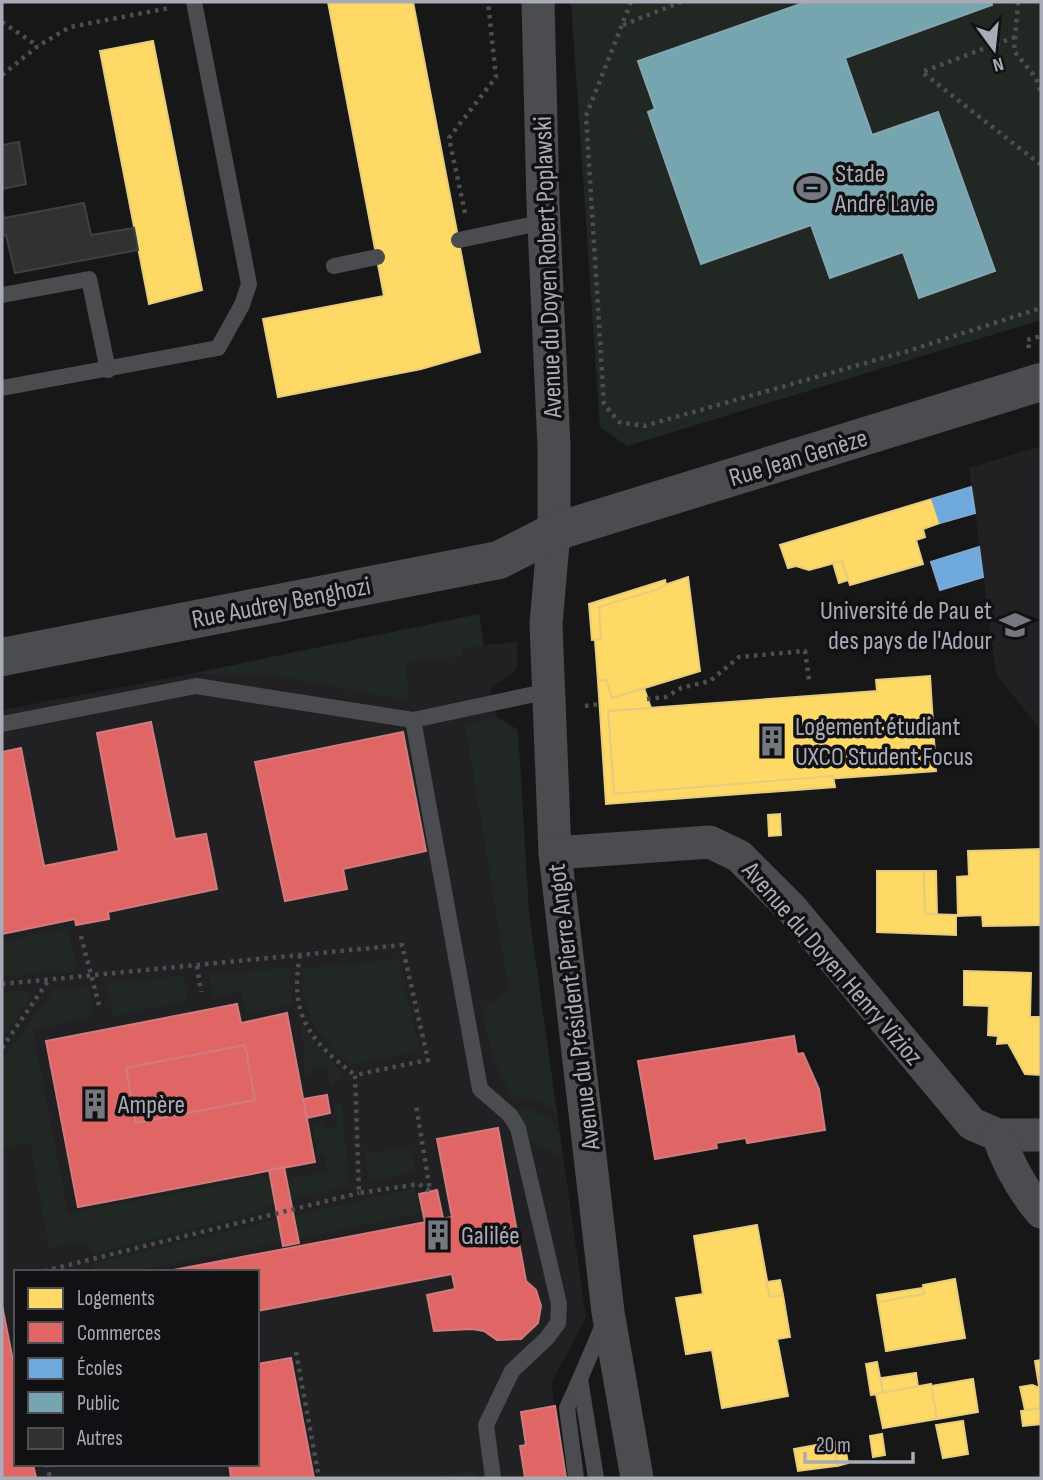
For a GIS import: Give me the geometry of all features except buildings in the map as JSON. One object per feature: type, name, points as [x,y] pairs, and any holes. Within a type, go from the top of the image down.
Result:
[{"type":"street","name":"Avenue du Doyen Robert Poplawski","points":[[538,2],[554,447],[554,532]]},
{"type":"street","name":"Rue Jean Genèze","points":[[554,532],[1041,382]]},
{"type":"street","name":"Rue Audrey Benghozi","points":[[2,657],[499,560],[554,532]]},
{"type":"street","name":"Avenue du Président Pierre Angot","points":[[554,532],[546,624],[555,852],[608,1312],[637,1478]]},
{"type":"street","name":"Avenue du Doyen Henry Vizioz","points":[[555,852],[710,842],[739,856],[792,909],[972,1124],[998,1135]]},
{"type":"street","points":[[1041,1135],[998,1135],[1006,1161],[1024,1192],[1041,1212]]},
{"type":"lane","points":[[2,388],[218,348],[242,305],[249,284],[193,3]]},
{"type":"lane","points":[[464,239],[544,222]]},
{"type":"lane","points":[[334,266],[377,257]]},
{"type":"lane","points":[[2,296],[89,279],[108,370]]},
{"type":"lane","points":[[2,724],[196,687],[413,720],[549,691]]},
{"type":"lane","points":[[413,720],[480,1089],[510,1115],[518,1128],[559,1304],[558,1323],[547,1338],[512,1371],[486,1425],[494,1478]]},
{"type":"lane","points":[[576,1478],[567,1408],[608,1312]]},
{"type":"lane","points":[[580,1378],[596,1478]]},
{"type":"path","points":[[464,239],[449,138],[496,77],[488,2]]},
{"type":"path","points":[[631,2],[586,116],[604,404],[619,422],[644,426],[908,351],[1041,308]]},
{"type":"path","points":[[622,25],[681,2]]},
{"type":"path","points":[[1018,2],[1014,51],[1036,78],[1041,93]]},
{"type":"path","points":[[2,75],[38,46],[69,27],[193,3]]},
{"type":"path","points":[[2,22],[38,46]]},
{"type":"path","points":[[1015,37],[922,72],[1041,165]]},
{"type":"path","points":[[648,698],[666,697],[681,688],[710,681],[739,657],[805,651],[808,680]]},
{"type":"path","points":[[81,936],[99,1005]]},
{"type":"path","points":[[2,984],[402,945],[428,1060],[355,1075],[331,1057],[305,1024],[295,984],[300,955]]},
{"type":"path","points":[[197,965],[201,992]]},
{"type":"path","points":[[2,1048],[49,980]]},
{"type":"path","points":[[355,1075],[359,1194]]},
{"type":"path","points":[[48,1270],[359,1194],[419,1184],[430,1191],[416,1105]]},
{"type":"path","points":[[296,1352],[319,1478]]},
{"type":"shaded area","name":"Stade André Lavie","points":[[571,2],[1041,2],[1041,320],[627,446],[600,427]]},
{"type":"shaded area","name":"Université de Pau et des pays de l'Adour","points":[[1041,446],[1041,731],[996,674],[969,468]]},
{"type":"shaded area","points":[[479,614],[484,646],[462,648],[462,656],[405,663],[410,701],[289,678],[194,673]]},
{"type":"shaded area","points":[[517,642],[517,669],[490,689],[497,717],[518,730],[529,913],[586,1318],[551,1383],[566,1478],[2,1478],[2,710],[194,673]]},
{"type":"shaded area","points":[[496,717],[518,730],[529,913],[557,1114],[536,1101],[511,1097],[493,1057],[482,1008],[509,989],[465,724]]},
{"type":"shaded area","points":[[68,928],[77,966],[72,971],[2,977],[2,941]]},
{"type":"shaded area","points":[[398,958],[420,1051],[351,1065],[321,1034],[307,1011],[302,984],[303,969]]},
{"type":"shaded area","points":[[292,967],[290,982],[293,1005],[246,1013],[241,991],[213,997],[209,974]]},
{"type":"shaded area","points":[[183,976],[188,1001],[114,1016],[105,983]]},
{"type":"shaded area","points":[[89,986],[94,1016],[33,1030],[68,1213],[270,1175],[275,1203],[255,1214],[91,1254],[88,1241],[49,1249],[30,1143],[2,1149],[2,1061],[54,989]]},
{"type":"shaded area","points":[[27,990],[32,996],[2,1040],[2,992]]},
{"type":"shaded area","points":[[301,1026],[343,1078],[331,1087],[326,1066],[312,1069],[313,1076],[305,1078]]},
{"type":"shaded area","points":[[342,1103],[349,1186],[290,1199],[286,1180],[327,1171],[325,1155],[318,1156],[312,1125],[322,1122],[324,1130],[338,1126],[333,1104]]},
{"type":"shaded area","points":[[525,1107],[543,1115],[554,1124],[560,1138],[563,1157],[528,1140],[518,1109]]},
{"type":"shaded area","points":[[409,1146],[416,1172],[368,1182],[365,1147],[373,1152]]},
{"type":"shaded area","points":[[415,1188],[423,1213],[298,1238],[293,1215]]},
{"type":"shaded area","points":[[278,1219],[282,1241],[139,1270],[94,1270],[92,1264]]},
{"type":"shaded area","points":[[475,1470],[476,1478],[426,1478]]},
{"type":"place","name":"Stade André Lavie","points":[[812,188]]},
{"type":"place","name":"Université de Pau et des pays de l'Adour","points":[[1015,625]]},
{"type":"place","name":"Logement étudiant UXCO Student Focus","points":[[772,741]]},
{"type":"place","name":"Ampère","points":[[95,1104]]},
{"type":"place","name":"Galilée","points":[[438,1235]]}]
